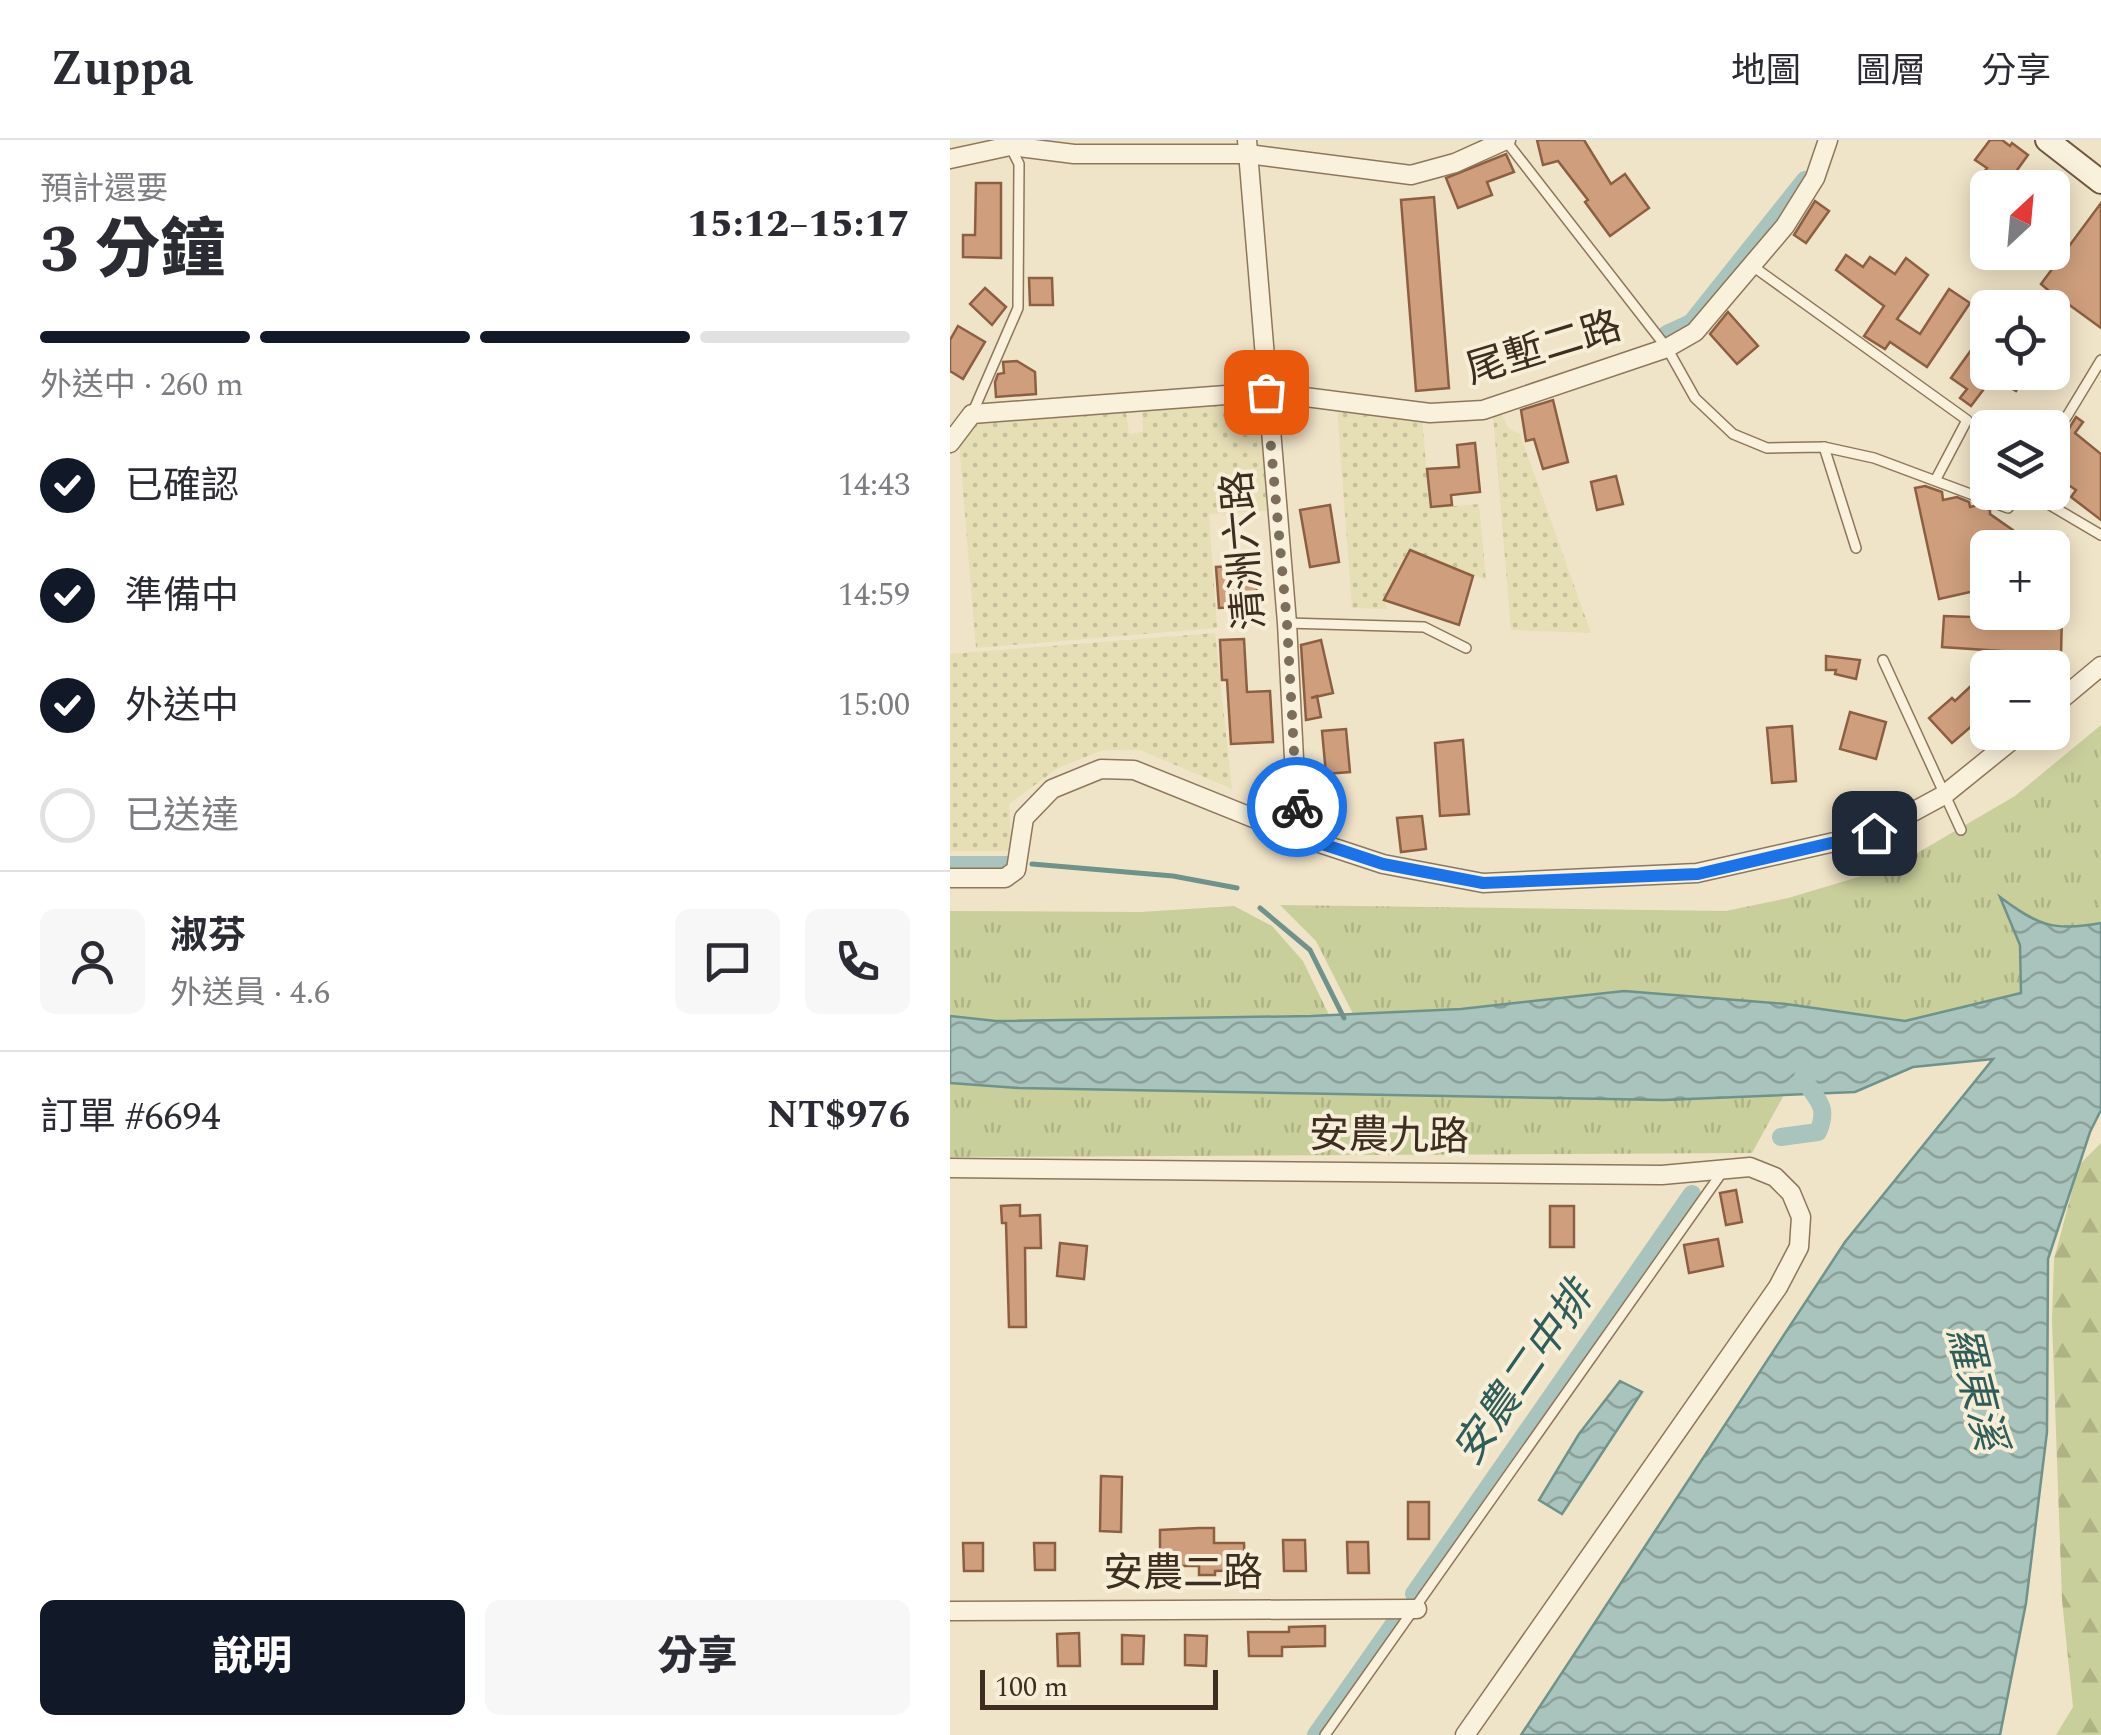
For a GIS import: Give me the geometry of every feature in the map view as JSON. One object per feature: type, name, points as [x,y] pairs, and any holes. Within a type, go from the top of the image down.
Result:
[{"type":"main road","points":[[2047,140],[2099,177]]},
{"type":"street","points":[[950,159],[1010,143],[1074,154],[1247,147],[1411,175],[1455,163],[1506,140]]},
{"type":"street","name":"尾塹二路","points":[[972,414],[1266,392],[1430,413],[1483,410],[1667,348],[1695,332],[1786,226],[1814,178],[1828,140]]},
{"type":"street","name":"清洲六路","points":[[1247,147],[1287,623],[1298,836]]},
{"type":"street","points":[[950,443],[972,414]]},
{"type":"street","points":[[2070,691],[2100,664]]},
{"type":"street","points":[[950,878],[1005,878],[1016,870],[1024,818],[1052,789],[1102,769],[1134,770],[1298,836],[1383,864],[1483,883],[1698,874],[1874,833],[1944,795],[2000,750]]},
{"type":"street","name":"安農九路","points":[[950,1168],[1662,1175],[1722,1172],[1750,1166],[1775,1177],[1791,1193],[1801,1218],[1799,1247],[1778,1287],[1464,1735]]},
{"type":"street","name":"安農二路","points":[[950,1611],[1416,1608]]},
{"type":"lane","points":[[1506,140],[1667,348],[1695,398],[1733,434],[1767,448],[1824,447],[1874,458],[1970,493]]},
{"type":"lane","points":[[972,414],[1018,308],[1019,164],[1010,143]]},
{"type":"lane","points":[[1752,264],[1967,420],[1936,479]]},
{"type":"lane","points":[[2070,412],[2101,360]]},
{"type":"lane","points":[[1824,447],[1856,548]]},
{"type":"lane","points":[[2057,510],[2101,535]]},
{"type":"lane","points":[[1287,623],[1424,627],[1466,648]]},
{"type":"lane","points":[[1883,660],[1962,830]]},
{"type":"lane","points":[[1326,1735],[1722,1172]]},
{"type":"shaded area","points":[[1259,399],[1268,511],[1209,514],[1217,628],[976,648],[959,442],[971,425],[983,420],[1126,411],[1129,434],[1143,432],[1142,409]]},
{"type":"shaded area","points":[[1337,407],[1422,419],[1430,508],[1479,504],[1486,580],[1410,550],[1384,600],[1387,609],[1352,608]]},
{"type":"shaded area","points":[[1501,413],[1509,429],[1520,434],[1591,633],[1511,630],[1493,415]]},
{"type":"shaded area","points":[[1215,633],[1232,789],[1140,750],[1103,750],[1058,768],[1009,804],[1012,851],[950,851],[950,654]]},
{"type":"green space","points":[[2101,725],[2101,923],[2071,927],[2048,924],[2001,899],[2020,945],[2022,993],[1905,1021],[1786,1004],[1624,991],[1455,1009],[1353,1014],[1316,941],[1280,905],[1726,911],[1788,898],[1895,866],[2015,796]]},
{"type":"green space","points":[[1234,906],[1272,926],[1303,961],[1329,1015],[996,1021],[950,1016],[950,911],[1141,912]]},
{"type":"green space","points":[[950,1083],[1019,1088],[1664,1100],[1784,1095],[1752,1153],[950,1157]]},
{"type":"green space","points":[[2101,1143],[2101,1735],[2056,1735],[2073,1707],[2062,1600],[2052,1320],[2054,1259],[2079,1165]]},
{"type":"water","name":"羅東溪","points":[[2000,897],[2047,924],[2071,927],[2101,923],[2101,1110],[2048,1259],[2047,1432],[2026,1603],[2000,1735],[1521,1735],[1845,1242],[1993,1059],[1913,1067],[1855,1092],[1664,1100],[1019,1088],[950,1083],[950,1016],[996,1021],[1311,1016],[1461,1009],[1624,991],[1786,1004],[1905,1021],[2021,993],[2020,945]]},
{"type":"water","points":[[1620,1381],[1642,1392],[1562,1514],[1539,1500],[1579,1434]]},
{"type":"building","points":[[1537,140],[1584,140],[1611,184],[1625,174],[1649,208],[1610,236],[1558,161],[1543,165]]},
{"type":"building","points":[[1990,140],[2002,140],[2010,146],[2012,143],[2028,155],[2017,170],[1986,170],[1975,160]]},
{"type":"building","points":[[1506,154],[1514,172],[1487,182],[1492,195],[1458,208],[1446,178]]},
{"type":"building","points":[[976,183],[1001,183],[1001,258],[963,257],[963,235],[975,235]]},
{"type":"building","points":[[1434,197],[1449,388],[1416,391],[1401,200]]},
{"type":"building","points":[[1815,201],[1829,211],[1806,243],[1794,235]]},
{"type":"building","points":[[2101,203],[2101,328],[2070,305],[2070,290],[2048,290],[2041,284],[2051,270],[2070,270],[2070,245]]},
{"type":"building","points":[[1846,255],[1863,267],[1870,257],[1895,274],[1906,258],[1928,275],[1897,319],[1920,334],[1949,289],[1970,303],[1927,367],[1890,342],[1885,349],[1864,336],[1884,306],[1836,270]]},
{"type":"building","points":[[1029,278],[1052,278],[1053,305],[1030,305]]},
{"type":"building","points":[[985,288],[1006,307],[992,325],[970,304]]},
{"type":"building","points":[[1728,312],[1758,346],[1737,364],[1710,334]]},
{"type":"building","points":[[958,326],[985,342],[963,379],[950,371],[950,340]]},
{"type":"building","points":[[1970,352],[1970,390],[1983,390],[1971,406],[1960,398],[1967,389],[1951,378]]},
{"type":"building","points":[[1017,361],[1035,372],[1036,394],[996,397],[995,382],[998,374],[1004,373],[1003,362]]},
{"type":"building","points":[[1553,400],[1568,462],[1543,469],[1534,439],[1526,441],[1521,410]]},
{"type":"building","points":[[2076,417],[2083,422],[2075,433],[2101,454],[2101,520],[2071,497],[2076,490],[2070,486],[2070,427]]},
{"type":"building","points":[[1475,443],[1480,492],[1451,495],[1452,505],[1431,507],[1427,469],[1459,467],[1457,445]]},
{"type":"building","points":[[1616,476],[1623,504],[1597,510],[1591,482]]},
{"type":"building","points":[[1925,486],[1942,492],[1943,500],[1957,497],[1969,502],[1970,510],[1990,510],[1990,514],[2013,530],[1970,530],[1970,592],[1939,599],[1915,488]]},
{"type":"building","points":[[1330,505],[1339,562],[1310,567],[1300,510]]},
{"type":"building","points":[[1410,550],[1473,576],[1459,625],[1384,600]]},
{"type":"building","points":[[1255,565],[1258,606],[1219,608],[1216,567]]},
{"type":"building","points":[[1944,616],[1970,617],[1970,630],[2062,630],[2061,650],[1942,647]]},
{"type":"building","points":[[1244,639],[1247,692],[1270,691],[1273,742],[1231,744],[1220,640]]},
{"type":"building","points":[[1321,640],[1333,693],[1317,697],[1321,717],[1306,720],[1301,645]]},
{"type":"building","points":[[1826,656],[1860,660],[1856,679],[1826,670]]},
{"type":"building","points":[[1970,687],[1970,728],[1952,743],[1929,718],[1952,698],[1955,701]]},
{"type":"building","points":[[1850,712],[1886,722],[1876,759],[1840,749]]},
{"type":"building","points":[[1792,726],[1796,781],[1772,783],[1767,728]]},
{"type":"building","points":[[1346,729],[1350,772],[1326,774],[1322,731]]},
{"type":"building","points":[[1463,740],[1469,814],[1440,816],[1435,743]]},
{"type":"building","points":[[1422,816],[1426,849],[1401,852],[1397,818]]},
{"type":"building","points":[[1736,1190],[1742,1222],[1726,1225],[1720,1193]]},
{"type":"building","points":[[1020,1205],[1020,1216],[1040,1215],[1041,1248],[1025,1248],[1026,1327],[1009,1327],[1006,1223],[1002,1223],[1001,1206]]},
{"type":"building","points":[[1550,1206],[1574,1206],[1574,1247],[1550,1247]]},
{"type":"building","points":[[1718,1239],[1723,1266],[1689,1273],[1684,1245]]},
{"type":"building","points":[[1060,1243],[1087,1246],[1084,1279],[1057,1276]]},
{"type":"building","points":[[1101,1476],[1122,1477],[1121,1532],[1100,1531]]},
{"type":"building","points":[[1408,1502],[1429,1502],[1429,1539],[1408,1539]]},
{"type":"building","points":[[1214,1528],[1214,1543],[1244,1543],[1245,1570],[1199,1575],[1199,1566],[1160,1566],[1160,1530]]},
{"type":"building","points":[[1283,1540],[1305,1540],[1306,1571],[1284,1571]]},
{"type":"building","points":[[1347,1542],[1368,1542],[1369,1573],[1348,1573]]},
{"type":"building","points":[[963,1543],[983,1543],[983,1571],[964,1571]]},
{"type":"building","points":[[1034,1543],[1055,1543],[1055,1570],[1035,1570]]},
{"type":"building","points":[[1325,1626],[1325,1646],[1282,1647],[1282,1656],[1249,1656],[1248,1632],[1289,1632],[1289,1627]]},
{"type":"building","points":[[1079,1633],[1080,1666],[1058,1666],[1057,1634]]},
{"type":"building","points":[[1122,1635],[1144,1636],[1143,1664],[1122,1664]]},
{"type":"building","points":[[1185,1635],[1207,1636],[1206,1666],[1185,1665]]},
{"type":"waterway","points":[[1667,334],[1691,323],[1805,180]]},
{"type":"waterway","points":[[1032,864],[1173,876],[1237,888]]},
{"type":"waterway","points":[[950,865],[1010,865]]},
{"type":"waterway","points":[[1260,908],[1310,950],[1344,1018]]},
{"type":"waterway","name":"安農二中排","points":[[1781,1137],[1818,1132],[1822,1108],[1803,1077]]},
{"type":"waterway","name":"安農二中排","points":[[1414,1594],[1692,1194]]},
{"type":"waterway","name":"安農二中排","points":[[1316,1735],[1394,1624]]},
{"type":"way so far","points":[[1266,392],[1287,623],[1297,807]]},
{"type":"route","points":[[1297,807],[1298,836],[1383,864],[1483,883],[1698,874],[1874,833]]}]
